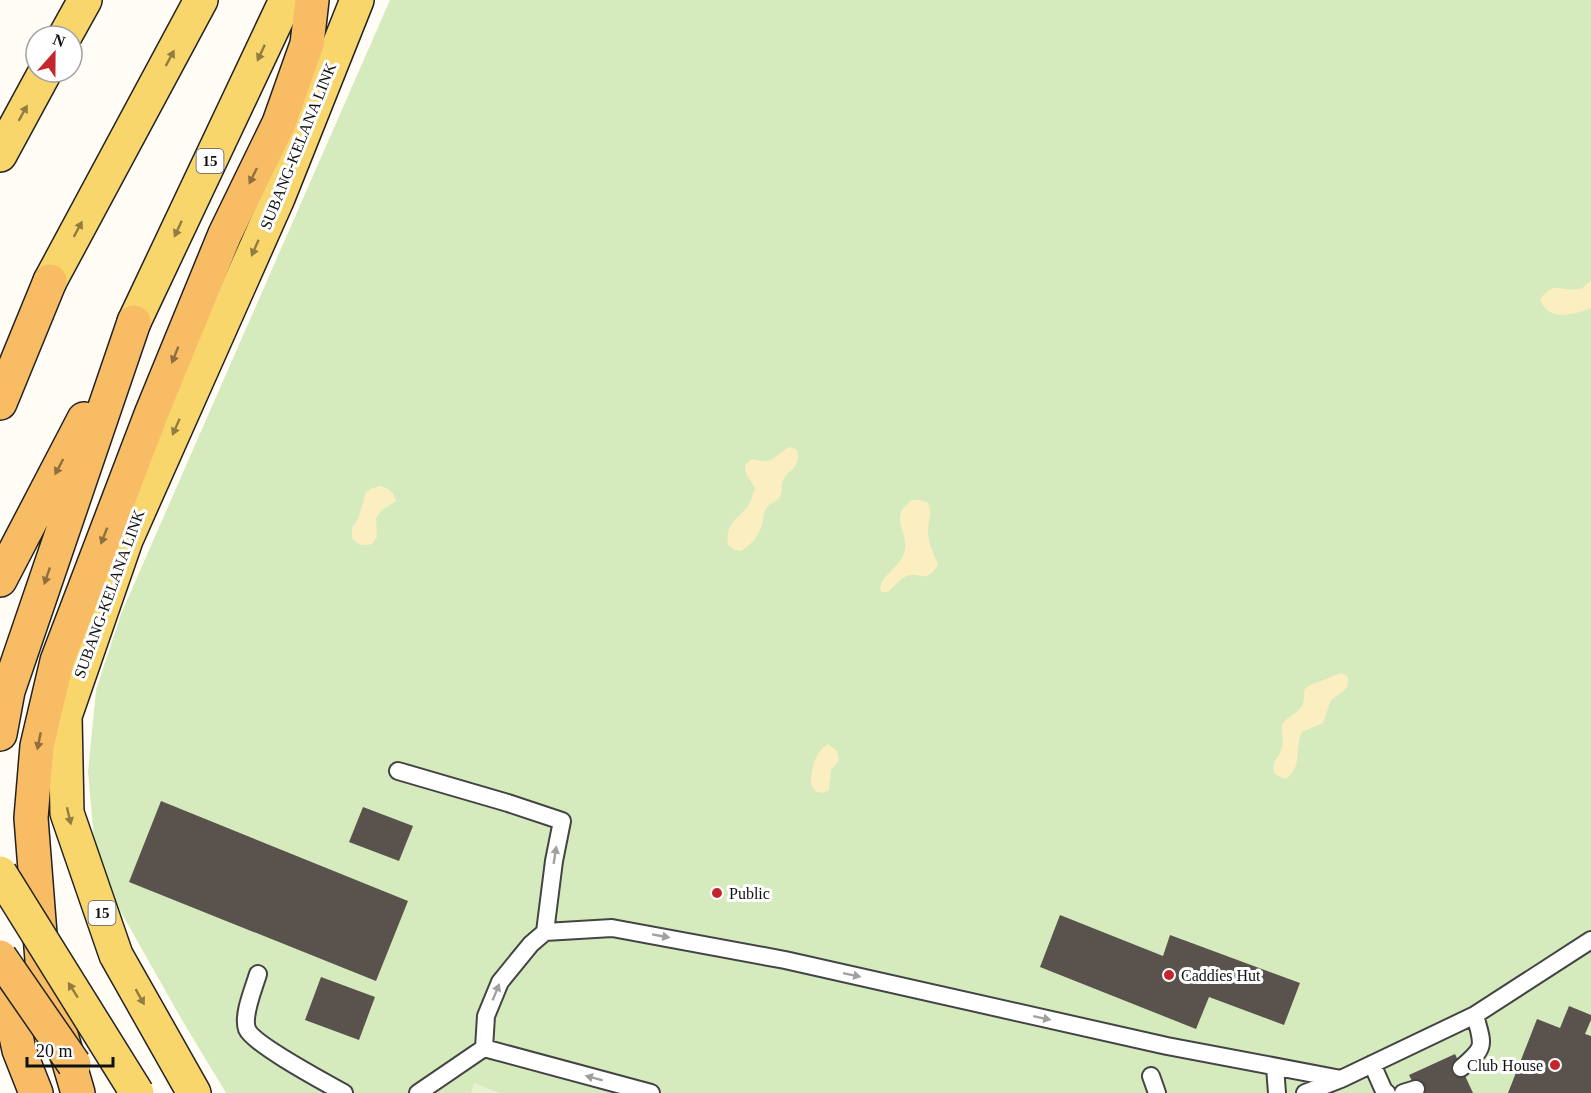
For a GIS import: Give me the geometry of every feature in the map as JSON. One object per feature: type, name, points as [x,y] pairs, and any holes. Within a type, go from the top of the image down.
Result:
[{"type":"highway","points":[[78,1093],[43,973],[31,818],[37,746],[57,661],[152,412],[225,234],[279,123],[307,44],[312,0]]},
{"type":"highway","points":[[0,360],[50,281]]},
{"type":"highway","points":[[0,380],[50,281]]},
{"type":"highway","points":[[0,403],[50,281]]},
{"type":"highway","points":[[0,580],[134,322]]},
{"type":"highway","points":[[0,734],[8,691],[134,322]]},
{"type":"highway","points":[[0,957],[94,1093]]},
{"type":"highway","points":[[0,962],[19,1050],[36,1093]]},
{"type":"main road","points":[[72,24],[85,0]]},
{"type":"main road","points":[[50,281],[201,0]]},
{"type":"main road","name":"15","points":[[134,322],[286,0]]},
{"type":"main road","name":"SUBANG-KELANA LINK","points":[[194,1093],[116,955],[67,813],[65,716],[126,540],[278,198],[357,0]]},
{"type":"main road","points":[[0,155],[38,84]]},
{"type":"main road","points":[[0,873],[137,1093]]},
{"type":"lane","points":[[398,771],[508,802],[562,821],[551,879],[545,932]]},
{"type":"lane","points":[[484,1048],[486,1016],[500,982],[531,944],[545,932],[612,928],[785,960],[1167,1046],[1341,1079]]},
{"type":"lane","points":[[1305,1093],[1341,1079],[1475,1015],[1590,943]]},
{"type":"lane","points":[[258,974],[246,1016],[247,1030],[264,1046],[344,1093]]},
{"type":"lane","points":[[1461,1068],[1477,1054],[1481,1047],[1475,1015]]},
{"type":"lane","points":[[418,1093],[484,1048],[651,1093]]},
{"type":"lane","points":[[1372,1064],[1387,1093]]},
{"type":"lane","points":[[1275,1067],[1277,1093]]},
{"type":"lane","points":[[1151,1076],[1157,1093]]},
{"type":"green space","points":[[390,0],[1591,0],[1591,1093],[226,1093],[117,905],[94,839],[88,772],[96,690],[121,614]]},
{"type":"green space","points":[[474,1083],[500,1093],[471,1093]]},
{"type":"sand","points":[[1591,281],[1591,308],[1577,313],[1555,314],[1549,312],[1540,300],[1545,293],[1555,288],[1578,289]]},
{"type":"sand","points":[[789,447],[796,449],[798,459],[783,479],[780,497],[767,507],[763,523],[754,540],[741,551],[735,550],[728,545],[729,531],[734,521],[750,503],[755,488],[747,475],[745,465],[752,459],[764,461],[772,459]]},
{"type":"sand","points":[[381,486],[391,491],[396,501],[382,510],[376,518],[377,537],[372,544],[360,544],[352,538],[352,528],[358,519],[366,492]]},
{"type":"sand","points":[[912,500],[928,503],[930,514],[928,536],[938,565],[929,575],[908,575],[888,592],[882,592],[881,584],[904,553],[905,538],[900,519],[904,507]]},
{"type":"sand","points":[[1341,673],[1347,676],[1347,688],[1331,700],[1323,723],[1302,732],[1296,764],[1291,775],[1285,779],[1275,774],[1274,764],[1283,744],[1282,724],[1301,707],[1304,690],[1308,686]]},
{"type":"sand","points":[[828,744],[837,751],[839,761],[831,770],[829,790],[823,793],[816,792],[811,785],[813,767],[819,752]]},
{"type":"building","points":[[161,801],[408,901],[376,981],[129,882]]},
{"type":"building","points":[[363,807],[413,826],[399,861],[349,842]]},
{"type":"building","name":"Caddies Hut","points":[[1060,915],[1163,956],[1170,935],[1300,983],[1284,1025],[1209,997],[1196,1029],[1040,967]]},
{"type":"building","points":[[321,977],[375,997],[359,1040],[305,1020]]},
{"type":"building","name":"Club House","points":[[1569,1006],[1591,1015],[1585,1034],[1591,1036],[1591,1093],[1508,1093],[1537,1019],[1560,1028]]},
{"type":"building","points":[[1455,1054],[1473,1093],[1418,1093],[1409,1075]]},
{"type":"place","name":"Public","points":[[717,893]]},
{"type":"place","name":"Caddies Hut","points":[[1169,975]]},
{"type":"place","name":"Club House","points":[[1555,1065]]}]
